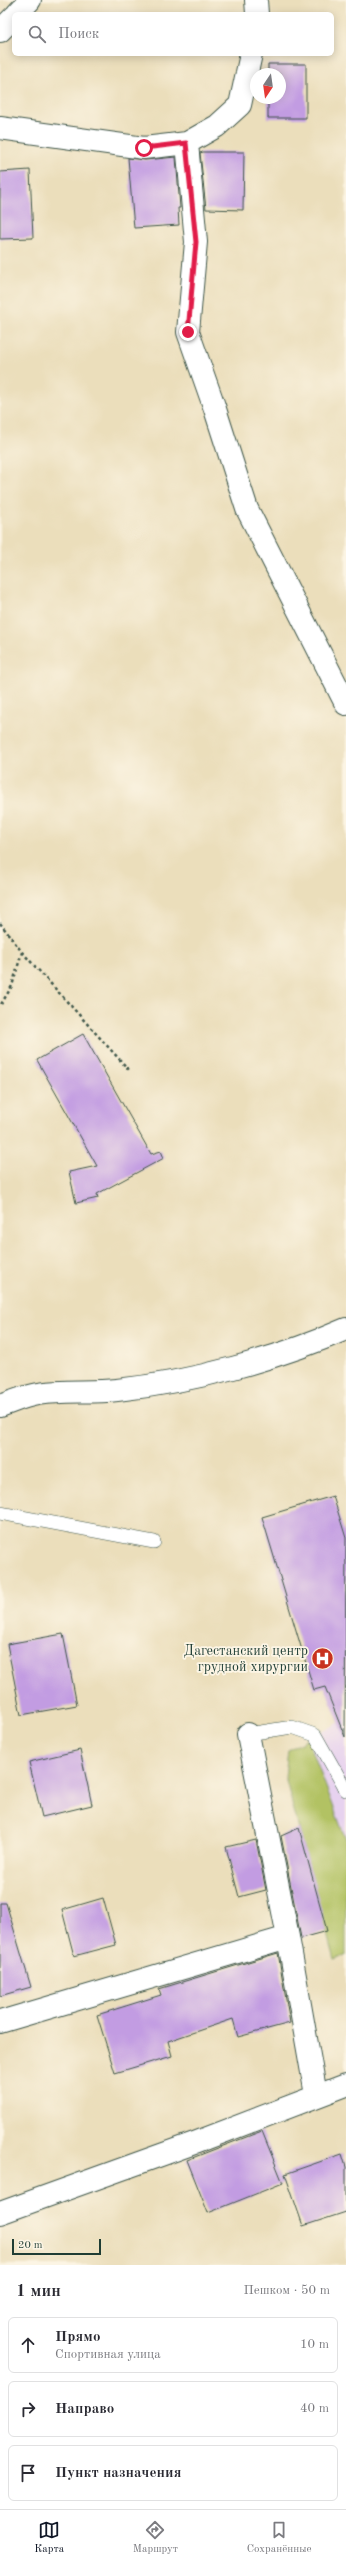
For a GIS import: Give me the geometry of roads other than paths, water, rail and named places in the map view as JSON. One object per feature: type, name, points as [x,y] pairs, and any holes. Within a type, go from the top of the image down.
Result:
[{"type":"street","points":[[19,12],[30,0]]},
{"type":"street","points":[[256,0],[257,12]]},
{"type":"street","points":[[0,31],[12,19]]},
{"type":"street","points":[[0,128],[144,148],[186,143],[217,126],[240,105],[252,56]]},
{"type":"street","points":[[186,143],[196,242],[188,332],[214,406],[247,509],[346,704]]},
{"type":"street","points":[[0,1406],[38,1394],[118,1390],[189,1377],[253,1362],[317,1342],[346,1329]]},
{"type":"street","points":[[248,1734],[288,1936],[316,2095]]},
{"type":"street","points":[[0,2022],[288,1936]]},
{"type":"street","points":[[0,2213],[197,2142],[316,2095],[346,2085]]},
{"type":"lane","points":[[0,1513],[154,1542]]},
{"type":"lane","points":[[248,1734],[292,1727],[315,1735],[346,1790]]},
{"type":"place","name":"Дагестанский центр грудной хирургии","points":[[323,1658]]}]
